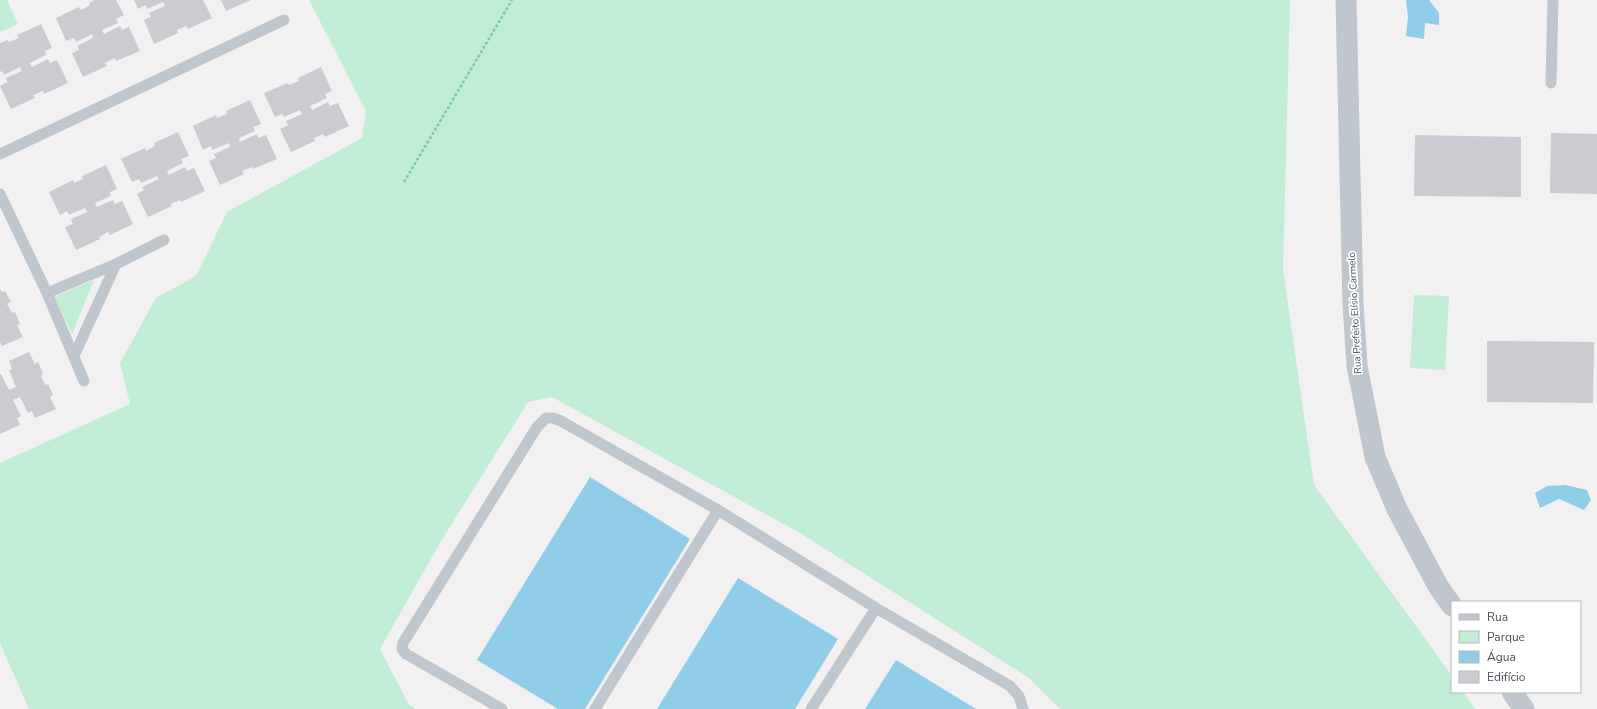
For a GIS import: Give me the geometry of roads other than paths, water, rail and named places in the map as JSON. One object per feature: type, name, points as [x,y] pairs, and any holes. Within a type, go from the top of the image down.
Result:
[{"type":"street","name":"Rua Prefeito Elísio Carmelo","points":[[1346,0],[1353,304],[1357,366],[1375,457],[1397,509],[1438,586],[1451,605]]},
{"type":"street","points":[[1513,693],[1524,709]]},
{"type":"lane","points":[[1551,82],[1553,0]]},
{"type":"lane","points":[[0,154],[284,20]]},
{"type":"lane","points":[[0,194],[47,293],[84,381]]},
{"type":"lane","points":[[47,293],[116,264],[164,240]]},
{"type":"lane","points":[[74,356],[116,264]]},
{"type":"lane","points":[[502,709],[406,654],[402,649],[402,646],[537,427],[546,418],[553,418],[561,421],[718,510],[876,608],[1010,686],[1019,696],[1023,709]]},
{"type":"lane","points":[[595,709],[718,510]]},
{"type":"lane","points":[[812,709],[876,608]]},
{"type":"water","points":[[1406,0],[1429,0],[1439,13],[1439,25],[1425,23],[1424,39],[1406,36],[1408,17]]},
{"type":"water","points":[[590,477],[690,539],[585,709],[558,709],[477,660]]},
{"type":"water","points":[[1565,485],[1587,490],[1591,500],[1584,510],[1559,499],[1540,508],[1535,493],[1547,486]]},
{"type":"water","points":[[738,578],[838,639],[795,709],[657,709]]},
{"type":"water","points":[[896,660],[976,709],[865,709]]}]
